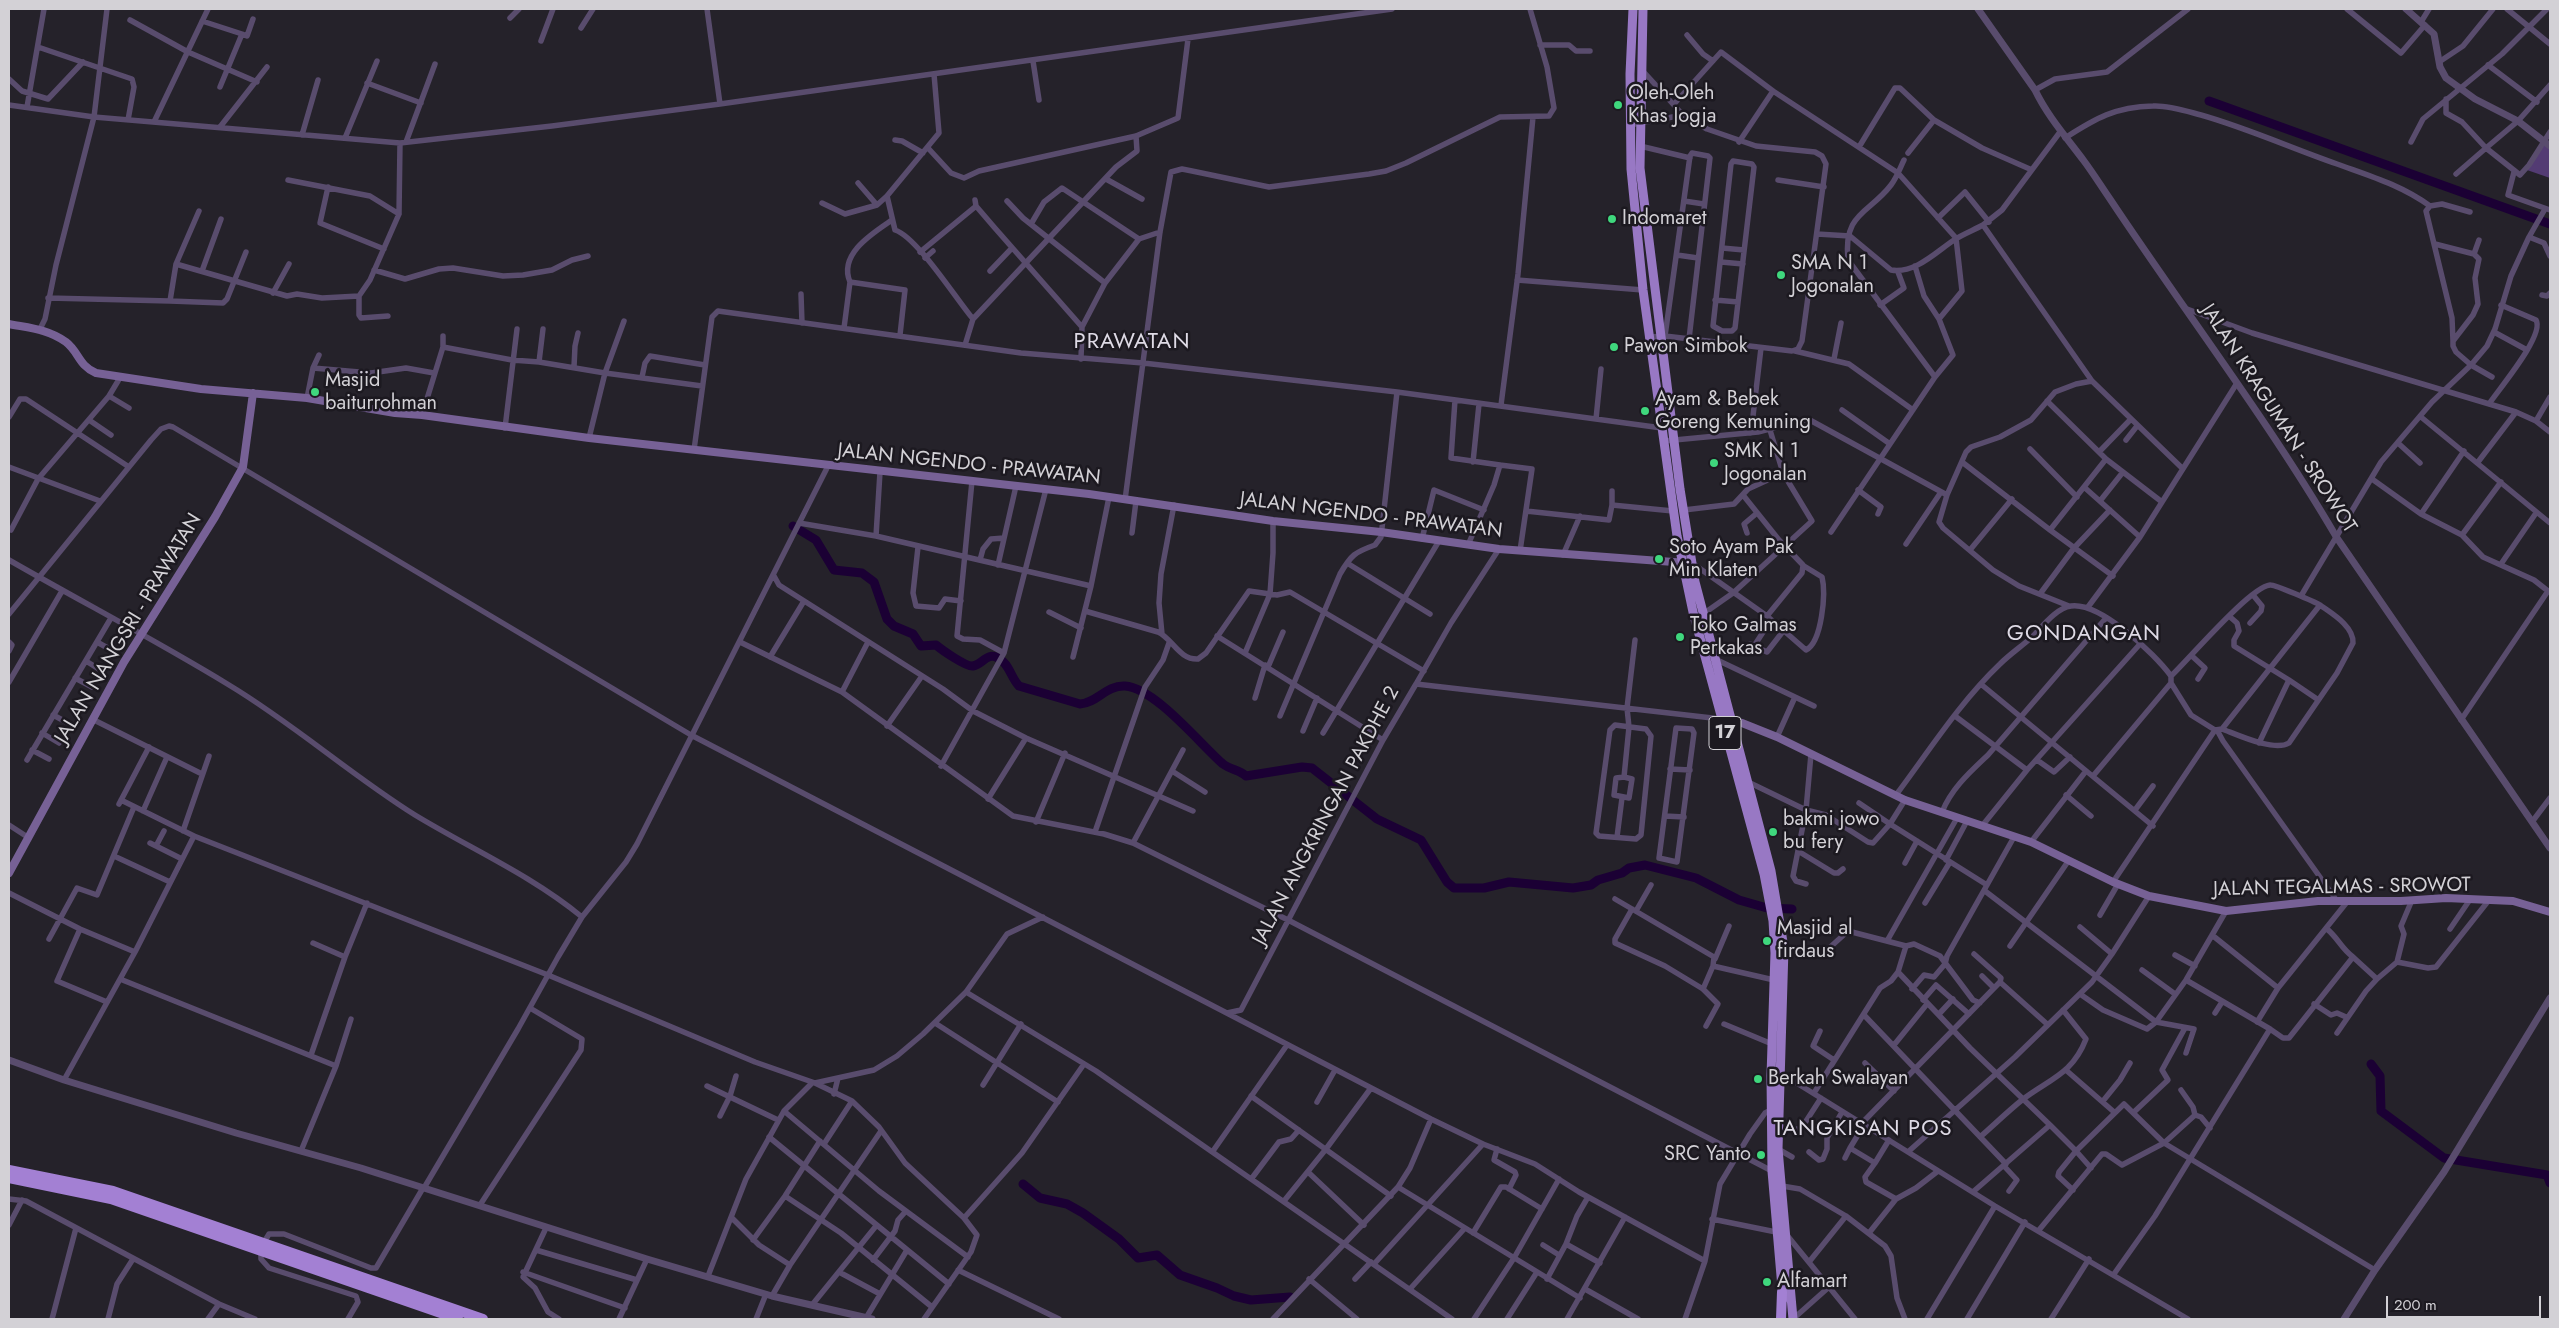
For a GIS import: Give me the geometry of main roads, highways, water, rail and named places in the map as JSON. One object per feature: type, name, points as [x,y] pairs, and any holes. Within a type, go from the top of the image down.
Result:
[{"type":"highway","name":"17","points":[[1633,9],[1630,125],[1631,169],[1643,290],[1673,511],[1732,721],[1784,948],[1778,1149],[1782,1186],[1782,1292],[1785,1319]]},
{"type":"highway","name":"17","points":[[1643,14],[1640,168],[1684,510],[1687,563],[1721,719],[1773,901]]},
{"type":"highway","name":"17","points":[[1776,919],[1772,1044],[1772,1171],[1793,1319]]},
{"type":"highway","points":[[9,1170],[80,1182],[120,1193],[483,1319]]},
{"type":"highway","points":[[9,1178],[111,1199],[458,1319]]},
{"type":"highway","points":[[1781,1319],[1782,1292]]},
{"type":"main road","name":"JALAN NGENDO - PRAWATAN","points":[[9,324],[40,329],[66,342],[88,370],[201,389],[307,398],[395,413],[422,415],[505,428],[880,472],[1046,489],[1273,521],[1381,532],[1498,549],[1687,563]]},
{"type":"main road","name":"JALAN NANGSRI - PRAWATAN","points":[[9,873],[92,719],[243,467],[252,393]]},
{"type":"main road","name":"JALAN TEGALMAS - SROWOT","points":[[1721,719],[1742,723],[1777,737],[1905,800],[2031,842],[2116,883],[2149,896],[2226,911],[2337,901],[2446,898],[2469,901],[2489,900],[2524,903],[2550,912]]},
{"type":"waterway","points":[[2209,101],[2550,224]]},
{"type":"waterway","points":[[793,526],[816,540],[834,570],[862,573],[874,582],[887,619],[894,626],[913,634],[921,646],[936,645],[954,658],[970,666],[976,665],[991,656],[998,658],[1005,663],[1019,686],[1080,704],[1092,701],[1118,686],[1137,689],[1150,696],[1177,718],[1223,764],[1246,776],[1302,767],[1312,768],[1377,819],[1421,840],[1447,882],[1454,888],[1484,888],[1509,882],[1573,888],[1591,885],[1598,880],[1622,873],[1629,868],[1645,865],[1696,878],[1739,900],[1767,908],[1792,909]]},
{"type":"waterway","points":[[2371,1064],[2380,1076],[2381,1111],[2444,1158],[2547,1175],[2550,1183]]},
{"type":"waterway","points":[[1023,1184],[1040,1198],[1067,1204],[1083,1213],[1119,1239],[1138,1258],[1157,1255],[1180,1275],[1234,1296],[1251,1300],[1290,1297]]},
{"type":"place","name":"Oleh-Oleh Khas Jogja","points":[[1618,105]]},
{"type":"place","name":"Indomaret","points":[[1612,219]]},
{"type":"place","name":"SMA N 1 Jogonalan","points":[[1781,275]]},
{"type":"place","name":"Pawon Simbok","points":[[1614,347]]},
{"type":"place","name":"Masjid baiturrohman","points":[[315,392]]},
{"type":"place","name":"Ayam & Bebek Goreng Kemuning","points":[[1645,411]]},
{"type":"place","name":"SMK N 1 Jogonalan","points":[[1714,463]]},
{"type":"place","name":"Soto Ayam Pak Min Klaten","points":[[1659,559]]},
{"type":"place","name":"Toko Galmas Perkakas","points":[[1680,637]]},
{"type":"place","name":"bakmi jowo bu fery","points":[[1773,832]]},
{"type":"place","name":"Masjid al firdaus","points":[[1767,941]]},
{"type":"place","name":"Berkah Swalayan","points":[[1758,1079]]},
{"type":"place","name":"SRC Yanto","points":[[1761,1155]]},
{"type":"place","name":"Alfamart","points":[[1767,1282]]},
{"type":"district","name":"PRAWATAN","points":[[1132,343]]},
{"type":"district","name":"GONDANGAN","points":[[2084,635]]},
{"type":"district","name":"TANGKISAN POS","points":[[1863,1130]]}]
